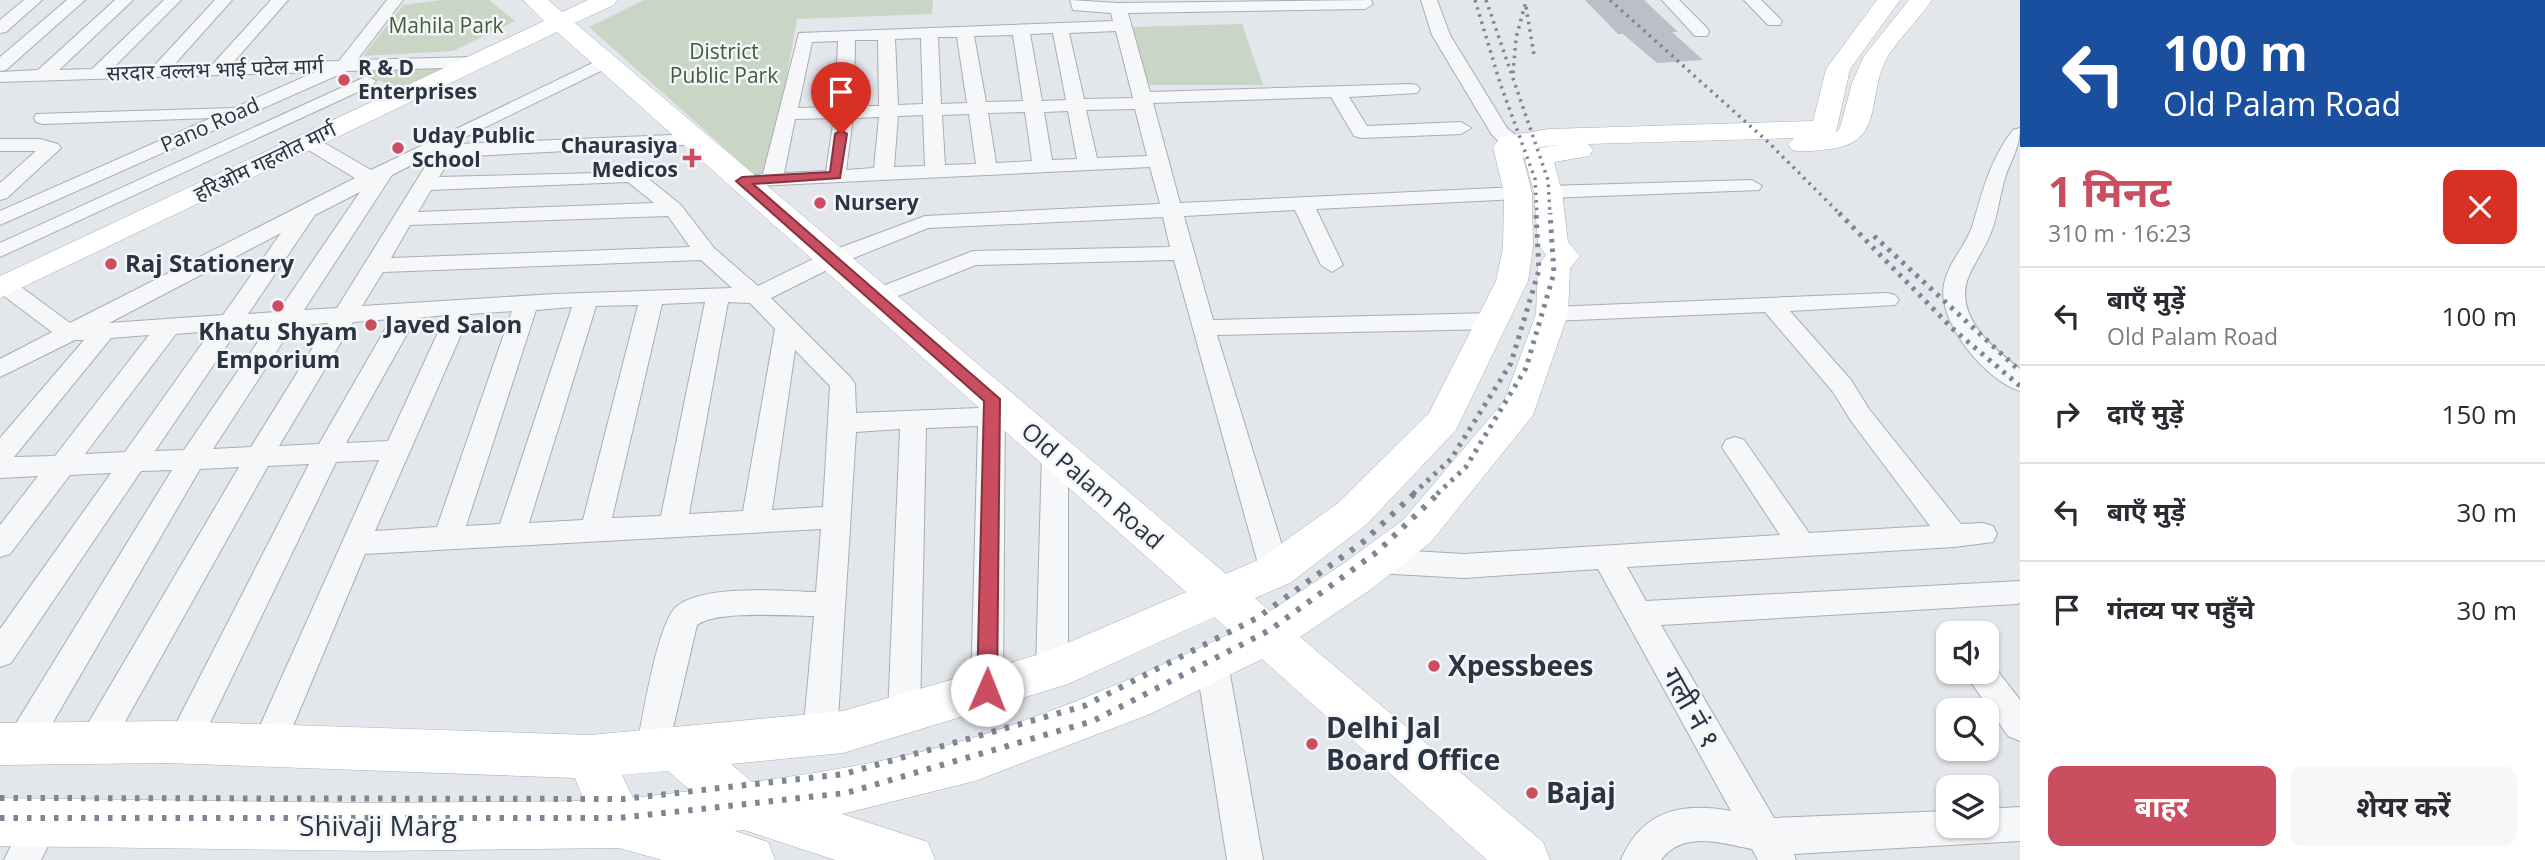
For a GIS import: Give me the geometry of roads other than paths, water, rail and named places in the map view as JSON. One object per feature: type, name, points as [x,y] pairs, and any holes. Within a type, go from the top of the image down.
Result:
[{"type":"street","points":[[0,28],[34,0]]},
{"type":"street","points":[[0,66],[77,0]]},
{"type":"street","points":[[43,75],[125,0]]},
{"type":"street","points":[[61,94],[173,0]]},
{"type":"street","points":[[159,72],[224,0]]},
{"type":"street","points":[[218,70],[280,0]]},
{"type":"street","name":"Pano Road","points":[[0,219],[341,68],[395,0]]},
{"type":"street","name":"Old Palam Road","points":[[534,0],[695,140],[757,180],[831,259],[992,407],[1055,453],[1525,860]]},
{"type":"street","points":[[1078,0],[1079,7],[1120,17]]},
{"type":"street","points":[[1159,161],[757,180],[788,114],[805,37],[1060,28],[1226,3],[1364,4],[1363,0]]},
{"type":"street","points":[[1429,0],[1441,35],[1462,74],[1499,131],[1525,149],[1572,151],[1821,129],[1826,124],[1838,69],[1888,0]]},
{"type":"street","points":[[1670,0],[1701,32]]},
{"type":"street","points":[[1752,0],[1774,21]]},
{"type":"street","points":[[1695,140],[1821,143],[1843,139],[1853,132],[1865,83],[1876,56],[1921,0]]},
{"type":"street","name":"हरिओम गहलोत मार्ग","points":[[2,287],[601,1]]},
{"type":"street","points":[[1120,17],[1203,328],[1275,571]]},
{"type":"street","points":[[1060,28],[1088,164]]},
{"type":"street","points":[[1021,29],[1044,166]]},
{"type":"street","points":[[965,31],[987,169]]},
{"type":"street","points":[[929,33],[935,171]]},
{"type":"street","points":[[884,173],[889,111],[886,34]]},
{"type":"street","points":[[835,176],[844,112],[847,35]]},
{"type":"street","name":"सरदार वल्लभ भाई पटेल मार्ग","points":[[0,77],[473,62]]},
{"type":"street","points":[[0,369],[377,174],[449,143],[605,62]]},
{"type":"street","points":[[341,68],[403,96]]},
{"type":"street","points":[[1,252],[367,81]]},
{"type":"street","points":[[788,114],[1076,105],[1410,89]]},
{"type":"street","points":[[1337,92],[1361,132],[1461,128]]},
{"type":"street","points":[[43,118],[239,112]]},
{"type":"street","points":[[2020,134],[2006,151],[1993,181],[1982,229],[1954,285],[1956,309],[1967,332],[2020,382]]},
{"type":"street","points":[[449,143],[695,140]]},
{"type":"street","points":[[307,141],[377,174]]},
{"type":"street","points":[[94,743],[260,455],[449,143]]},
{"type":"street","points":[[0,145],[40,145],[51,148],[0,194]]},
{"type":"street","points":[[590,757],[619,824],[827,795],[975,759],[1135,700],[1266,637],[1418,531],[1521,406],[1552,314],[1554,265],[1564,256],[1553,244],[1533,193],[1525,149]]},
{"type":"street","points":[[11,744],[193,458],[288,320],[377,174]]},
{"type":"street","points":[[424,184],[634,176],[674,209],[706,253],[756,296],[786,330],[842,384],[843,424],[820,735]]},
{"type":"street","points":[[2,287],[68,333],[526,303],[718,294],[756,296],[831,259],[925,222],[1303,203],[1752,186]]},
{"type":"street","points":[[11,744],[183,743],[590,757],[843,732],[1052,670],[1275,571],[1352,514],[1443,421],[1512,281],[1533,193]]},
{"type":"street","points":[[1303,203],[1332,265]]},
{"type":"street","points":[[403,219],[674,209]]},
{"type":"street","points":[[0,654],[308,210]]},
{"type":"street","points":[[1,252],[34,272]]},
{"type":"street","points":[[376,265],[706,253]]},
{"type":"street","points":[[875,298],[973,258],[1184,253]]},
{"type":"street","points":[[673,526],[718,294]]},
{"type":"street","points":[[595,530],[652,297]]},
{"type":"street","points":[[511,535],[586,300]]},
{"type":"street","points":[[1552,314],[1887,300]]},
{"type":"street","points":[[447,539],[526,303]]},
{"type":"street","points":[[1771,305],[1842,386],[1860,415],[1954,536]]},
{"type":"street","points":[[268,746],[355,542],[461,308]]},
{"type":"street","points":[[183,743],[345,418],[407,312]]},
{"type":"street","points":[[1203,328],[1493,321]]},
{"type":"street","points":[[0,546],[170,325]]},
{"type":"street","points":[[756,522],[786,330]]},
{"type":"street","points":[[0,456],[103,331]]},
{"type":"street","points":[[0,388],[30,354]]},
{"type":"street","points":[[843,424],[992,407],[987,690]]},
{"type":"street","points":[[904,715],[914,418]]},
{"type":"street","points":[[1735,447],[1801,544]]},
{"type":"street","points":[[0,468],[397,450]]},
{"type":"street","points":[[1052,670],[1055,453]]},
{"type":"street","points":[[355,542],[836,517]]},
{"type":"street","points":[[1377,561],[1464,566],[1605,555],[1983,534]]},
{"type":"street","name":"गली नं १","points":[[1605,555],[1771,848]]},
{"type":"street","points":[[1638,614],[2017,592]]},
{"type":"street","points":[[666,750],[677,634],[681,623],[690,613],[716,607],[830,604]]},
{"type":"street","points":[[1212,663],[1245,860]]},
{"type":"street","points":[[1989,684],[2020,726]]},
{"type":"street","points":[[666,750],[745,807],[910,860]]},
{"type":"street","name":"Shivaji Marg","points":[[21,835],[619,824],[750,860]]},
{"type":"street","points":[[1639,860],[1662,832],[1697,824],[1771,848],[2020,824]]},
{"type":"railway","points":[[1475,0],[1500,83],[1535,179],[1537,215]]},
{"type":"railway","points":[[1486,0],[1548,180],[1550,215]]},
{"type":"railway","points":[[1610,0],[1768,142],[1839,213]]},
{"type":"railway","points":[[1513,73],[1516,38],[1526,1]]},
{"type":"railway","points":[[1526,7],[1534,55]]},
{"type":"railway","points":[[1413,494],[1451,459],[1511,363],[1539,270],[1536,213]]},
{"type":"railway","points":[[1437,494],[1466,467],[1526,368],[1554,273],[1550,213]]},
{"type":"railway","points":[[1839,213],[1953,329],[2020,386]]},
{"type":"railway","points":[[1874,236],[2020,371]]},
{"type":"railway","points":[[0,798],[623,799],[844,774],[1084,706],[1257,618],[1363,542],[1415,493]]},
{"type":"railway","points":[[0,818],[619,818],[846,793],[1093,721],[1270,630],[1377,552],[1439,493]]},
{"type":"place","name":"R & D Enterprises","points":[[344,80]]},
{"type":"place","name":"Uday Public School","points":[[398,148]]},
{"type":"place","name":"Chaurasiya Medicos","points":[[692,158]]},
{"type":"place","name":"Nursery","points":[[820,203]]},
{"type":"place","name":"Raj Stationery","points":[[111,264]]},
{"type":"place","name":"Khatu Shyam Emporium","points":[[278,306]]},
{"type":"place","name":"Javed Salon","points":[[371,325]]},
{"type":"place","name":"Xpessbees","points":[[1434,666]]},
{"type":"place","name":"Delhi Jal Board Office","points":[[1312,744]]},
{"type":"place","name":"Bajaj","points":[[1532,793]]},
{"type":"park label","name":"Mahila Park","points":[[446,26]]},
{"type":"park label","name":"District Public Park","points":[[724,64]]}]
